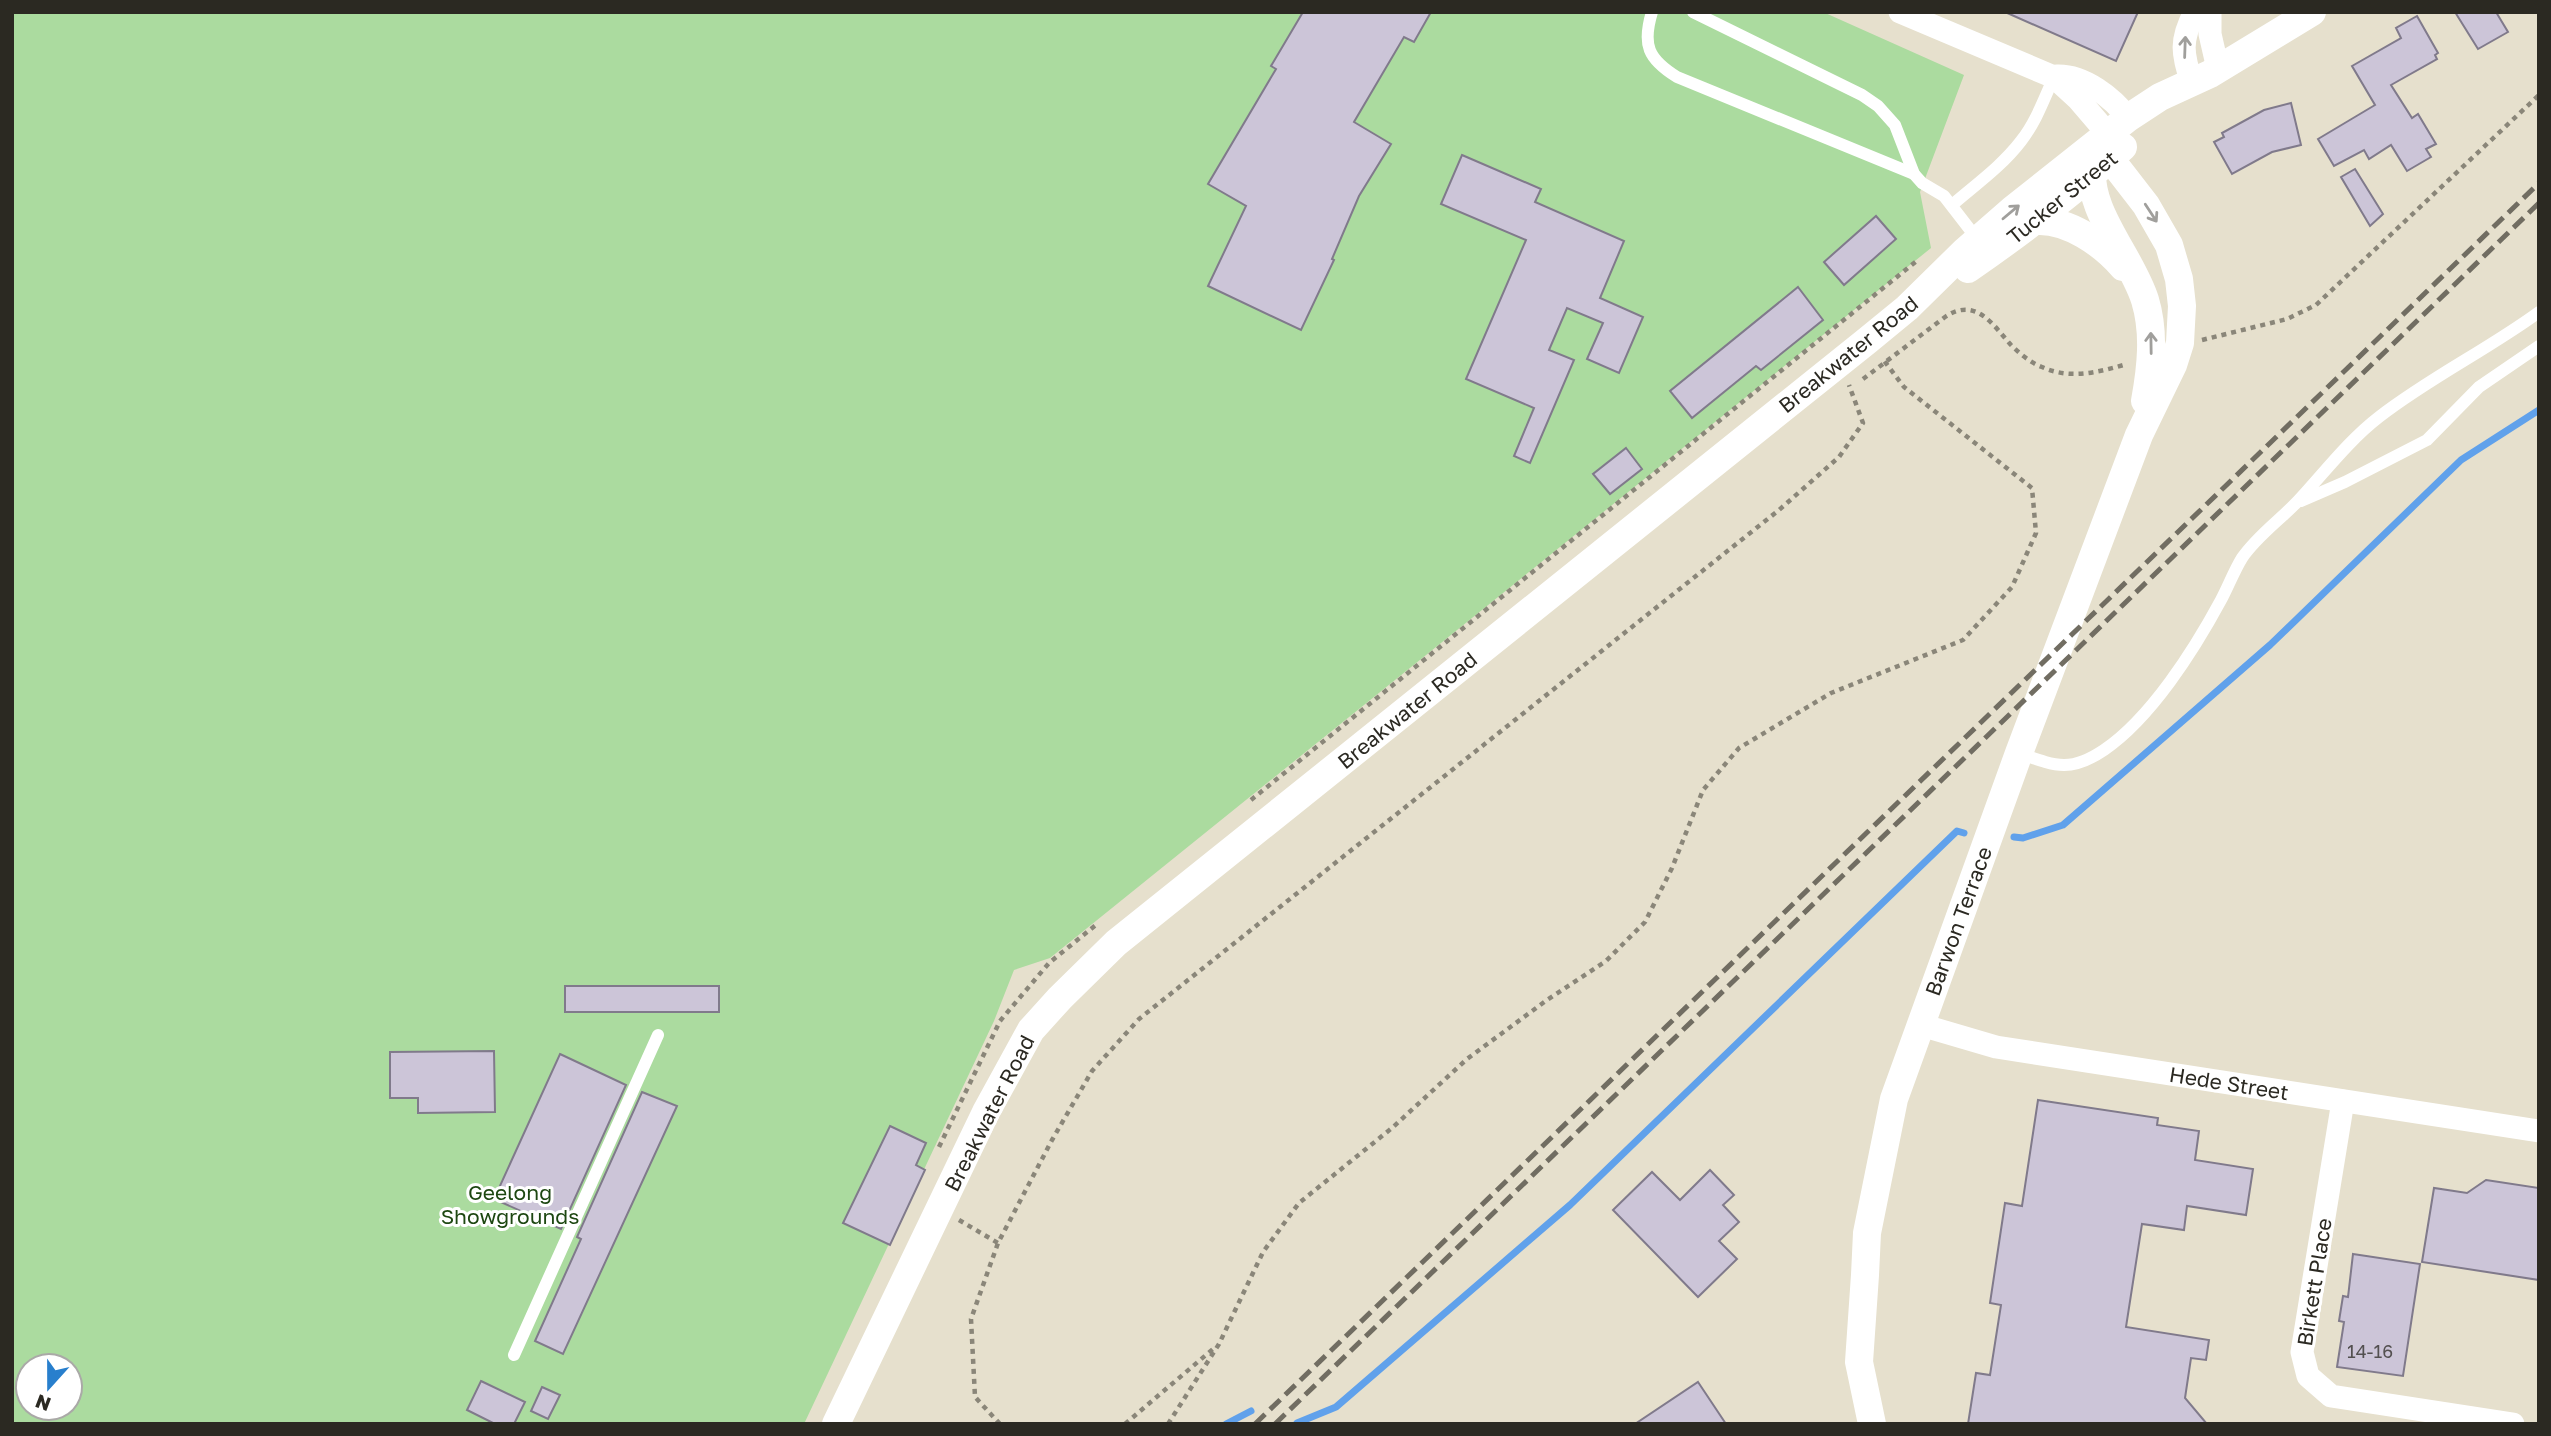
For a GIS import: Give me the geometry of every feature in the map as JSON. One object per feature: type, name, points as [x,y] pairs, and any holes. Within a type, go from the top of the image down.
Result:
[{"type":"street","points":[[1899,12],[2054,77],[2083,103],[2111,145],[1984,247]]},
{"type":"street","points":[[2195,12],[2186,31],[2183,46],[2203,79]]},
{"type":"street","points":[[2203,79],[2210,34],[2210,12]]},
{"type":"street","name":"Tucker Street","points":[[1907,308],[1984,247],[2036,221],[2111,145],[2203,79],[2312,12]]},
{"type":"street","name":"Barwon Terrace","points":[[2111,145],[2096,202],[2134,273],[2145,301],[2150,326],[2151,357],[2138,435]]},
{"type":"street","name":"Barwon Terrace","points":[[1872,1424],[1859,1362],[1867,1233],[1894,1099],[2138,435],[2176,357],[2182,330],[2182,306],[2176,267],[2165,236],[2111,145]]},
{"type":"street","name":"Barwon Terrace","points":[[2036,221],[2058,223],[2100,245],[2125,270],[2145,301]]},
{"type":"street","name":"Breakwater Road","points":[[836,1424],[986,1112],[1031,1030],[1060,998],[1116,943],[1907,308]]},
{"type":"street","name":"Hede Street","points":[[1921,1025],[1996,1047],[2539,1131]]},
{"type":"street","name":"Birkett Place","points":[[2343,1101],[2302,1352],[2308,1376],[2331,1396],[2513,1424]]},
{"type":"lane","points":[[1652,12],[1647,28],[1647,42],[1651,55],[1669,72],[1914,174]]},
{"type":"lane","points":[[1693,12],[1862,95],[1878,106],[1895,124],[1914,174],[1922,183],[1940,192],[1984,247]]},
{"type":"lane","points":[[1952,205],[2022,140],[2054,77]]},
{"type":"lane","points":[[2019,753],[2054,766],[2076,764],[2104,750],[2134,723],[2189,655],[2242,558],[2266,530],[2296,503],[2377,419],[2420,387],[2513,331],[2539,312]]},
{"type":"lane","points":[[2296,503],[2345,482],[2427,440],[2479,387],[2539,346]]},
{"type":"lane","points":[[514,1355],[658,1035]]},
{"type":"path","points":[[1168,1424],[1219,1344],[1263,1252],[1299,1203],[1392,1128],[1467,1059],[1547,1000],[1606,961],[1644,922],[1672,868],[1703,790],[1739,748],[1831,693],[1962,640],[2012,587],[2036,534],[2032,488],[1904,387],[1868,340]]},
{"type":"path","points":[[1000,1424],[975,1397],[971,1319],[998,1243],[1092,1071],[1139,1020],[1779,510],[1839,457],[1863,423],[1839,363]]},
{"type":"path","points":[[939,1209],[998,1243]]},
{"type":"path","points":[[1125,1424],[1219,1344]]},
{"type":"green space","name":"Geelong Showgrounds","points":[[12,12],[1823,12],[1964,75],[1920,192],[1931,248],[1050,958],[1014,970],[994,1021],[804,1424],[12,1424]]},
{"type":"building","points":[[1303,12],[1431,12],[1414,42],[1404,37],[1354,122],[1391,144],[1359,196],[1332,259],[1334,260],[1301,330],[1208,286],[1246,206],[1208,184],[1276,69],[1271,66]]},
{"type":"building","points":[[2005,12],[2138,12],[2116,61]]},
{"type":"building","points":[[2455,12],[2496,12],[2508,32],[2478,49]]},
{"type":"building","points":[[2417,16],[2438,53],[2435,55],[2437,59],[2391,85],[2412,118],[2418,114],[2436,144],[2426,149],[2431,157],[2407,171],[2391,145],[2369,159],[2364,150],[2334,166],[2318,139],[2375,105],[2352,66],[2401,38],[2396,28]]},
{"type":"building","points":[[2291,103],[2301,145],[2272,152],[2232,174],[2214,142],[2224,137],[2222,133],[2264,110]]},
{"type":"building","points":[[1462,155],[1541,189],[1535,202],[1624,241],[1600,298],[1643,317],[1619,373],[1587,359],[1603,323],[1567,308],[1549,350],[1574,360],[1530,463],[1514,456],[1534,408],[1466,379],[1526,240],[1441,204]]},
{"type":"building","points":[[2355,169],[2383,214],[2370,226],[2341,177]]},
{"type":"building","points":[[1876,216],[1896,239],[1844,285],[1824,262]]},
{"type":"building","points":[[1798,287],[1823,320],[1761,370],[1756,366],[1692,418],[1670,391]]},
{"type":"building","points":[[1626,448],[1642,469],[1610,494],[1593,474]]},
{"type":"building","points":[[565,986],[719,986],[719,1012],[565,1012]]},
{"type":"building","points":[[494,1051],[495,1112],[418,1113],[418,1098],[390,1098],[390,1052]]},
{"type":"building","points":[[560,1054],[626,1085],[561,1229],[494,1199]]},
{"type":"building","points":[[642,1092],[677,1106],[563,1354],[535,1341],[581,1239],[577,1237]]},
{"type":"building","points":[[2038,1100],[2158,1118],[2157,1125],[2199,1131],[2195,1160],[2253,1169],[2246,1215],[2187,1206],[2184,1230],[2142,1224],[2126,1327],[2209,1340],[2206,1360],[2191,1358],[2185,1398],[2207,1424],[1968,1424],[1976,1373],[1990,1375],[2001,1305],[1990,1303],[2005,1203],[2022,1206]]},
{"type":"building","points":[[890,1126],[926,1143],[916,1165],[925,1170],[890,1245],[843,1223]]},
{"type":"building","points":[[1710,1170],[1734,1195],[1723,1205],[1739,1222],[1719,1241],[1737,1259],[1698,1297],[1613,1210],[1652,1172],[1680,1200]]},
{"type":"building","points":[[2486,1180],[2539,1188],[2539,1280],[2422,1262],[2434,1188],[2467,1193]]},
{"type":"building","points":[[2353,1254],[2420,1264],[2403,1376],[2337,1367],[2344,1322],[2339,1321],[2343,1296],[2348,1297]]},
{"type":"building","points":[[481,1381],[525,1402],[514,1424],[495,1424],[467,1410]]},
{"type":"building","points":[[1698,1382],[1726,1424],[1635,1424]]},
{"type":"building","points":[[542,1387],[560,1395],[548,1419],[531,1411]]},
{"type":"waterway","points":[[2014,837],[2023,838],[2063,825],[2270,645],[2461,460],[2539,410]]},
{"type":"waterway","points":[[1297,1423],[1336,1407],[1570,1205],[1957,831],[1964,833]]},
{"type":"waterway","points":[[1226,1424],[1251,1411]]},
{"type":"railway","points":[[1255,1424],[2539,183]]},
{"type":"railway","points":[[1275,1424],[2539,203]]}]
